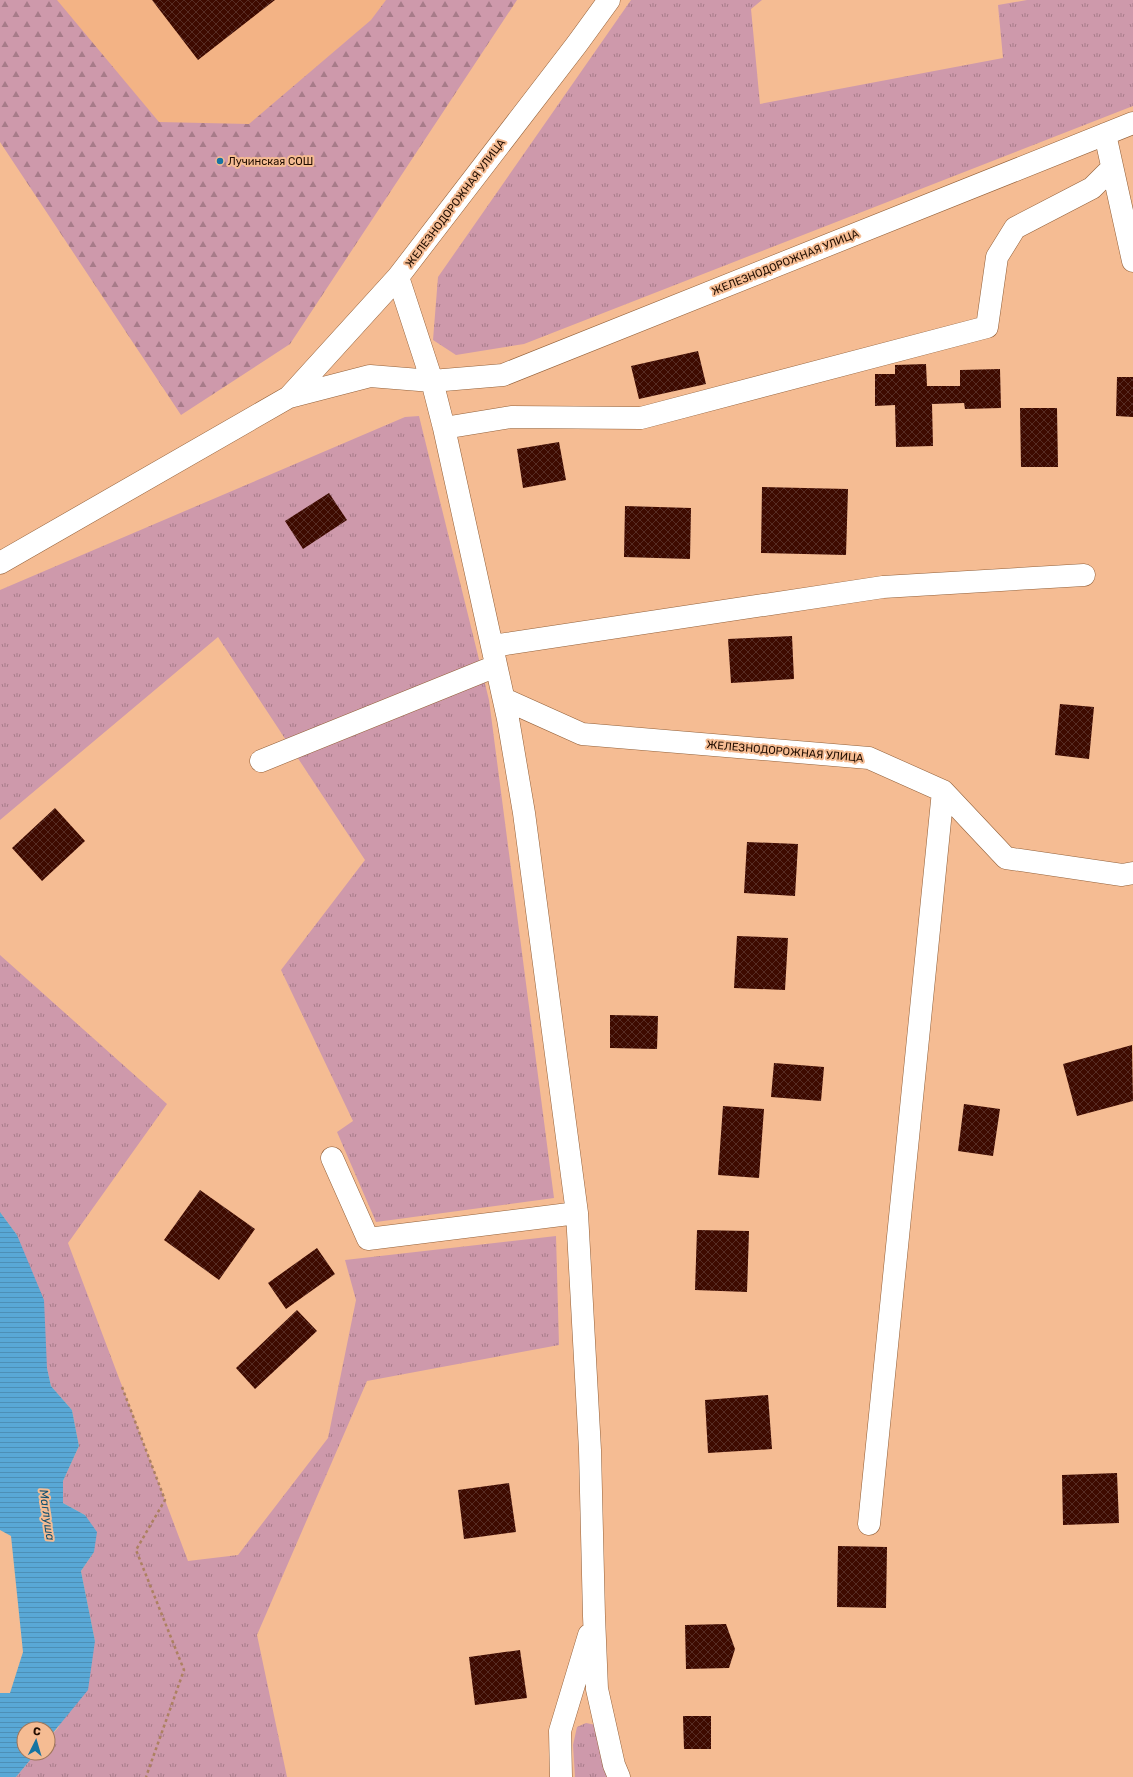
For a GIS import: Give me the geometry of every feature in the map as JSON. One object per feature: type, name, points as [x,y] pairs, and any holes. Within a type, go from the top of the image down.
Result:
[{"type":"street","name":"ЖЕЛЕЗНОДОРОЖНАЯ УЛИЦА","points":[[289,397],[398,277],[609,0]]},
{"type":"street","name":"ЖЕЛЕЗНОДОРОЖНАЯ УЛИЦА","points":[[289,397],[370,376],[432,381],[503,375],[1133,123]]},
{"type":"street","points":[[1105,134],[1133,260]]},
{"type":"street","points":[[444,428],[511,417],[641,418],[987,327],[997,256],[1015,228],[1092,188],[1112,168]]},
{"type":"street","points":[[398,277],[432,381],[444,428],[504,699],[524,813],[576,1213],[590,1450],[597,1689],[614,1765],[619,1777]]},
{"type":"street","points":[[0,563],[289,397]]},
{"type":"street","points":[[261,761],[494,656],[883,587],[1084,575]]},
{"type":"street","name":"ЖЕЛЕЗНОДОРОЖНАЯ УЛИЦА","points":[[504,699],[582,734],[870,758],[943,791],[1006,858],[1122,875],[1133,872]]},
{"type":"street","points":[[869,1524],[943,791]]},
{"type":"street","points":[[332,1158],[368,1239],[576,1213]]},
{"type":"street","points":[[561,1777],[560,1731],[594,1616]]},
{"type":"path","points":[[122,1387],[165,1500],[136,1550],[184,1670],[146,1777]]},
{"type":"shaded area","name":"Лучинская СОШ","points":[[0,0],[442,0],[227,298]]},
{"type":"green space","points":[[0,0],[57,0],[159,122],[249,124],[371,20],[386,0],[517,0],[290,344],[181,415],[0,142]]},
{"type":"green space","points":[[631,0],[762,0],[751,9],[760,104],[1003,58],[998,5],[1027,0],[1133,0],[1133,106],[524,344],[456,355],[433,340],[438,277]]},
{"type":"green space","points":[[419,416],[489,700],[554,1198],[376,1222],[337,1132],[353,1121],[281,970],[365,860],[218,637],[0,820],[0,590],[405,417]]},
{"type":"green space","points":[[0,955],[167,1104],[68,1243],[188,1561],[238,1555],[328,1438],[356,1300],[345,1260],[556,1236],[559,1345],[367,1381],[257,1635],[287,1777],[16,1777],[29,1761],[56,1761],[56,1730],[95,1641],[81,1571],[94,1552],[85,1515],[63,1503],[63,1481],[79,1446],[72,1410],[51,1386],[17,1235],[0,1212]]},
{"type":"green space","points":[[586,1723],[596,1725],[610,1777],[575,1777],[573,1745],[577,1727]]},
{"type":"water","name":"Маглуша","points":[[0,1212],[17,1235],[44,1300],[47,1368],[51,1386],[72,1410],[79,1446],[63,1481],[63,1503],[85,1515],[97,1532],[94,1552],[81,1571],[95,1641],[88,1690],[56,1729],[56,1721],[16,1721],[16,1761],[29,1761],[16,1777],[0,1777],[0,1693],[10,1693],[23,1652],[11,1536],[0,1530]]},
{"type":"building","points":[[152,0],[275,0],[198,60]]},
{"type":"building","points":[[698,351],[706,384],[639,399],[631,366]]},
{"type":"building","points":[[926,364],[927,386],[960,386],[960,370],[1000,369],[1001,408],[965,409],[964,403],[932,404],[933,446],[896,447],[895,405],[875,406],[875,374],[895,374],[895,365]]},
{"type":"building","points":[[1117,377],[1133,377],[1133,417],[1116,416]]},
{"type":"building","points":[[1020,408],[1057,408],[1058,467],[1021,467]]},
{"type":"building","points":[[559,442],[566,480],[523,488],[517,449]]},
{"type":"building","points":[[762,487],[848,489],[846,555],[761,553]]},
{"type":"building","points":[[329,493],[347,520],[303,549],[285,521]]},
{"type":"building","points":[[625,506],[691,508],[690,559],[624,557]]},
{"type":"building","points":[[792,636],[794,679],[731,683],[728,639]]},
{"type":"building","points":[[1060,704],[1094,707],[1089,759],[1055,755]]},
{"type":"building","points":[[55,808],[85,841],[42,881],[12,848]]},
{"type":"building","points":[[747,842],[798,844],[795,896],[744,893]]},
{"type":"building","points":[[737,936],[788,938],[785,990],[734,988]]},
{"type":"building","points":[[610,1015],[658,1016],[657,1049],[610,1048]]},
{"type":"building","points":[[1132,1045],[1133,1101],[1077,1116],[1063,1064]]},
{"type":"building","points":[[774,1063],[824,1067],[821,1101],[771,1097]]},
{"type":"building","points":[[964,1104],[1000,1109],[993,1156],[958,1151]]},
{"type":"building","points":[[723,1106],[764,1109],[759,1178],[718,1175]]},
{"type":"building","points":[[200,1190],[255,1229],[219,1280],[164,1240]]},
{"type":"building","points":[[697,1230],[749,1231],[747,1292],[695,1290]]},
{"type":"building","points":[[317,1248],[335,1274],[286,1309],[268,1283]]},
{"type":"building","points":[[297,1310],[317,1331],[255,1389],[236,1368]]},
{"type":"building","points":[[768,1395],[772,1449],[708,1453],[705,1400]]},
{"type":"building","points":[[1117,1473],[1119,1523],[1063,1525],[1062,1475]]},
{"type":"building","points":[[509,1483],[516,1532],[464,1539],[458,1490]]},
{"type":"building","points":[[838,1546],[887,1547],[886,1608],[837,1607]]},
{"type":"building","points":[[726,1624],[735,1649],[729,1668],[686,1669],[685,1625]]},
{"type":"building","points":[[520,1650],[527,1698],[475,1705],[469,1657]]},
{"type":"building","points":[[683,1716],[711,1716],[711,1749],[684,1749]]},
{"type":"place","name":"Лучинская СОШ","points":[[220,161]]}]
